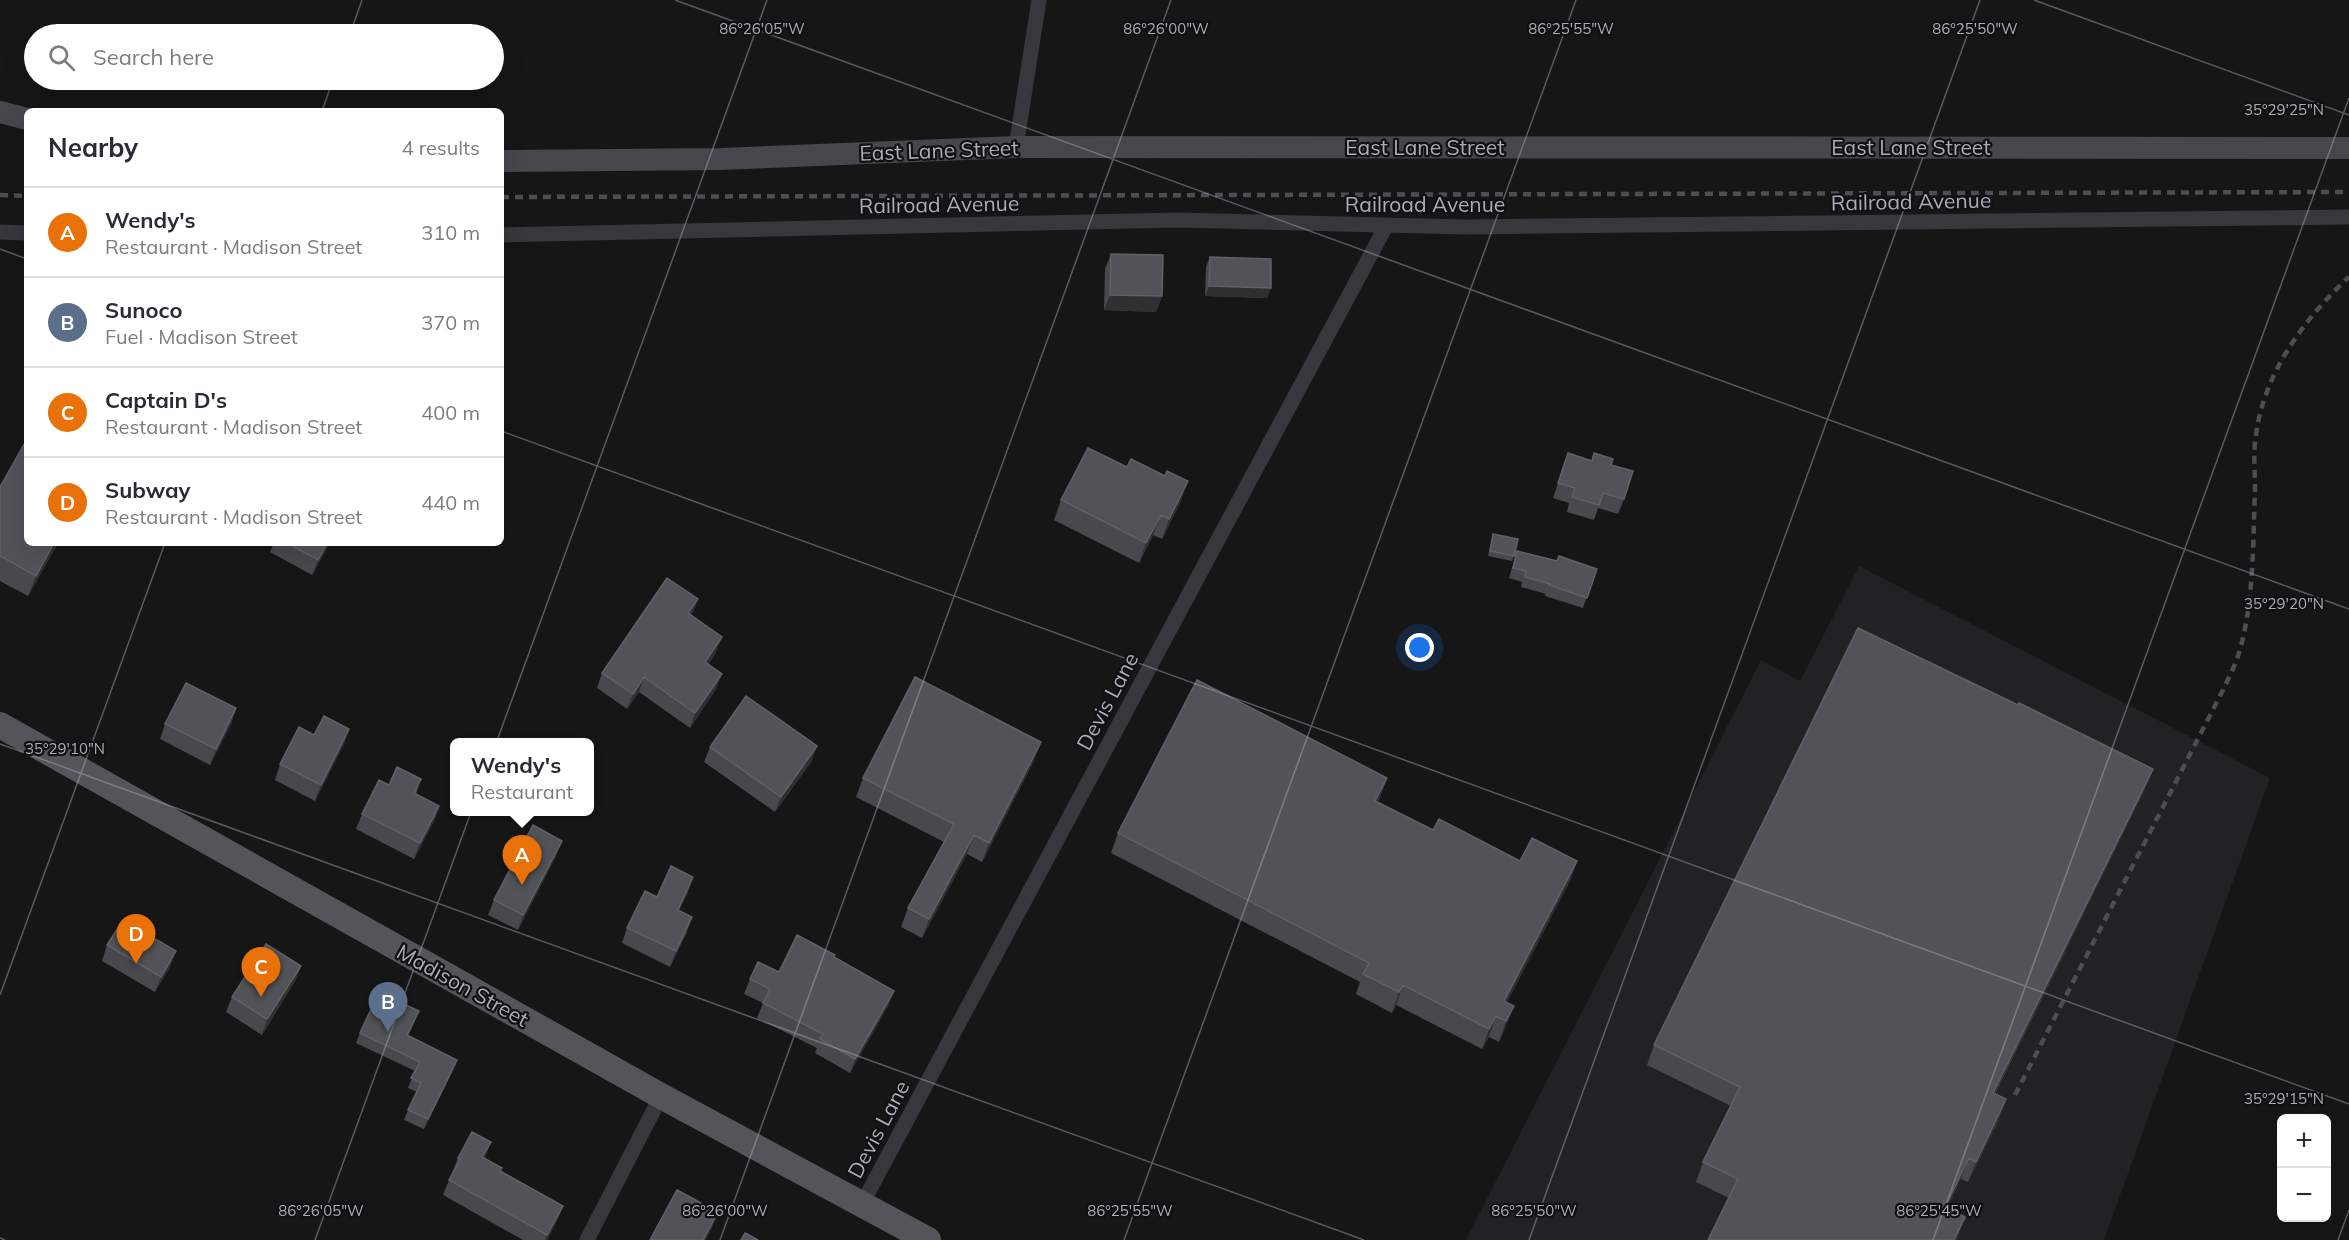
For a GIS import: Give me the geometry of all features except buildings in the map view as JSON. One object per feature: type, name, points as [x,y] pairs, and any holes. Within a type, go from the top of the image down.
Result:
[{"type":"main road","name":"Madison Street","points":[[0,725],[661,1096],[928,1240]]},
{"type":"street","points":[[1016,147],[1039,0]]},
{"type":"street","points":[[0,112],[24,118]]},
{"type":"street","name":"East Lane Street","points":[[504,161],[721,159],[1016,147],[2349,148]]},
{"type":"street","name":"Railroad Avenue","points":[[504,235],[1178,220],[1374,226],[1477,226],[2349,217]]},
{"type":"street","name":"Devis Lane","points":[[862,1204],[1385,228],[1374,226]]},
{"type":"street","points":[[0,232],[24,232]]},
{"type":"street","points":[[587,1240],[661,1096]]},
{"type":"shaded area","points":[[1859,566],[2270,778],[2104,1240],[1466,1240],[1761,660],[1800,681]]},
{"type":"railway","points":[[504,197],[2349,192]]},
{"type":"railway","points":[[0,195],[24,196]]},
{"type":"railway","points":[[2015,1095],[2235,665],[2243,637],[2250,595],[2255,448],[2260,412],[2277,369],[2289,348],[2332,293],[2349,277]]},
{"type":"place","name":"Wendy's","points":[[522,885]]},
{"type":"place","name":"Subway","points":[[136,964]]},
{"type":"place","name":"Captain D's","points":[[261,997]]},
{"type":"place","name":"Sunoco","points":[[388,1032]]}]
